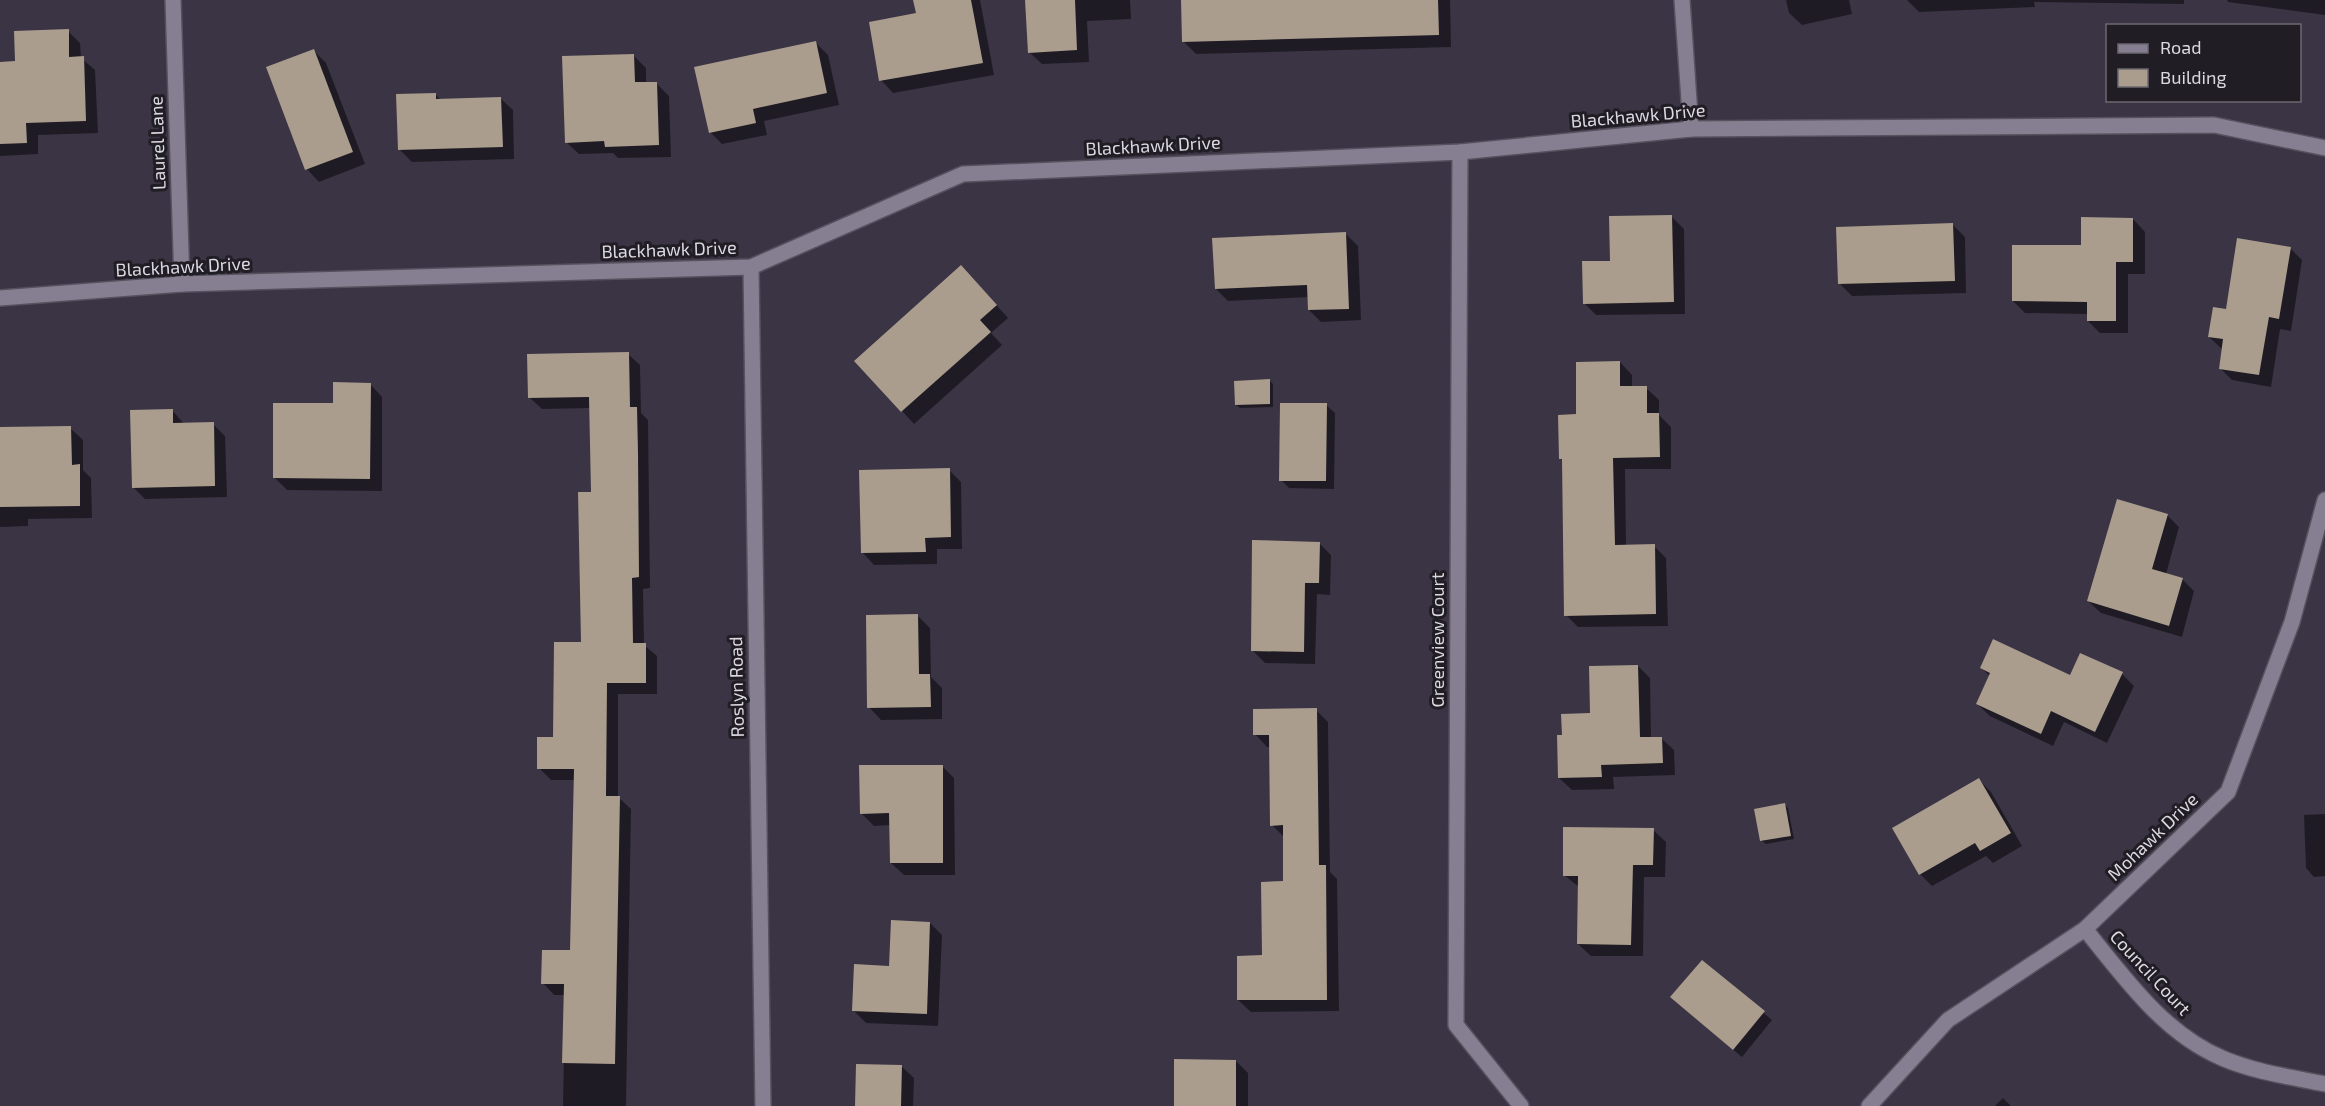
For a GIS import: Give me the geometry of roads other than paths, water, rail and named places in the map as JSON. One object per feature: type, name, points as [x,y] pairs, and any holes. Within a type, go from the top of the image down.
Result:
[{"type":"street","name":"Laurel Lane","points":[[173,0],[183,284]]},
{"type":"street","points":[[1682,0],[1691,129]]},
{"type":"street","name":"Blackhawk Drive","points":[[0,298],[183,284],[751,267],[963,174],[1460,152],[1691,129],[2214,125],[2325,148]]},
{"type":"street","name":"Greenview Court","points":[[1460,152],[1456,1025],[1521,1106]]},
{"type":"street","name":"Roslyn Road","points":[[751,267],[763,1106]]},
{"type":"street","name":"Mohawk Drive","points":[[1869,1106],[1948,1020],[2085,929],[2228,792],[2292,622],[2325,500]]},
{"type":"street","name":"Council Court","points":[[2085,929],[2139,995],[2180,1034],[2222,1058],[2325,1084]]}]
